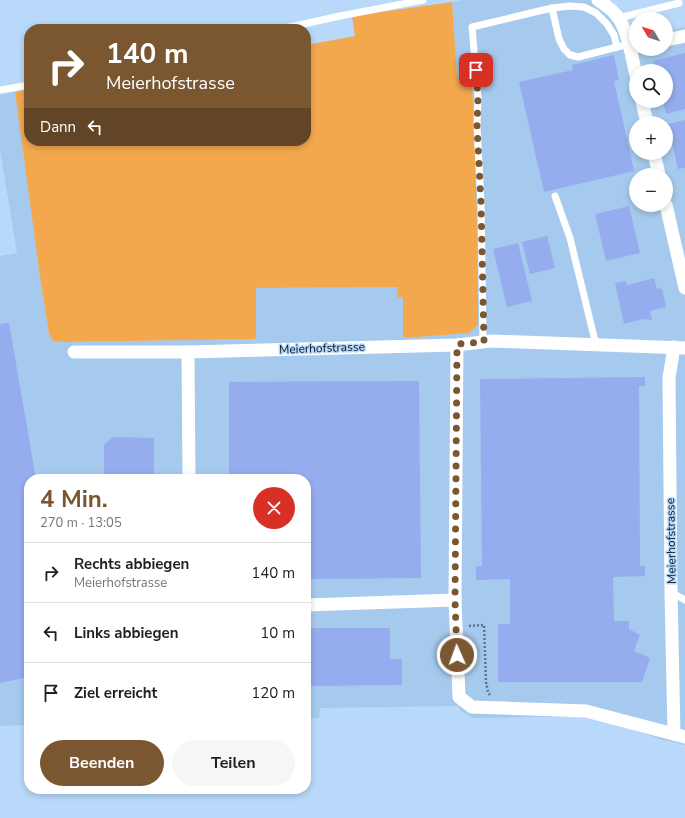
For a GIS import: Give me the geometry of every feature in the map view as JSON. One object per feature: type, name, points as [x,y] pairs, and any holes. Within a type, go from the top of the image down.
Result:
[{"type":"street","points":[[598,0],[619,18],[626,33],[633,64]]},
{"type":"street","points":[[673,39],[685,36]]},
{"type":"street","points":[[668,212],[685,288]]},
{"type":"street","name":"Meierhofstrasse","points":[[74,352],[188,352],[457,344],[491,341],[680,348],[669,378],[671,592],[679,736],[586,711],[472,707],[459,697],[455,600],[457,344]]},
{"type":"street","points":[[188,352],[188,474]]},
{"type":"street","points":[[311,605],[455,600]]},
{"type":"lane","points":[[304,24],[423,0]]},
{"type":"lane","points":[[619,18],[679,4]]},
{"type":"lane","points":[[484,342],[481,203],[477,126],[478,98],[472,28],[552,8],[570,6],[584,7],[596,13],[607,24],[614,35],[628,47]]},
{"type":"lane","points":[[552,8],[559,39],[564,49],[570,54],[578,57],[628,47]]},
{"type":"lane","points":[[0,90],[24,86]]},
{"type":"lane","points":[[555,196],[570,238],[596,345]]},
{"type":"lane","points":[[671,592],[685,600]]},
{"type":"path","points":[[456,626],[484,625],[486,682],[488,692],[491,696]]},
{"type":"shaded area","points":[[464,0],[610,0],[629,23],[629,56],[673,56],[673,30],[685,27],[685,745],[660,739],[615,723],[581,717],[473,718],[462,712],[458,706],[320,708],[319,718],[311,718],[311,474],[24,474],[24,725],[0,726],[0,256],[17,253],[0,150],[0,95],[15,92],[40,277],[49,334],[53,341],[255,339],[256,288],[398,287],[403,297],[403,331],[405,338],[469,333],[478,325],[476,178],[472,82],[460,81],[457,75],[452,2]]},
{"type":"shaded area","points":[[452,2],[457,75],[460,81],[472,82],[478,264],[478,325],[469,333],[405,338],[403,335],[403,297],[397,297],[398,287],[256,288],[255,339],[53,341],[49,334],[40,277],[15,92],[24,90],[24,146],[311,146],[311,44],[355,36],[352,16]]},
{"type":"building","points":[[685,53],[685,109],[666,114],[665,108],[673,108],[673,64],[654,64],[653,61]]},
{"type":"building","points":[[614,55],[619,80],[614,81],[629,148],[629,160],[632,160],[633,168],[629,168],[629,172],[544,192],[519,82],[573,70],[572,65]]},
{"type":"building","points":[[685,120],[685,168],[678,169],[673,146],[673,123]]},
{"type":"building","points":[[629,206],[629,212],[630,212],[640,253],[606,261],[595,214]]},
{"type":"building","points":[[547,236],[555,268],[530,274],[522,242]]},
{"type":"building","points":[[518,243],[532,301],[507,307],[493,249]]},
{"type":"building","points":[[654,278],[657,289],[662,288],[666,307],[650,311],[652,320],[643,319],[624,324],[615,283],[626,281],[627,285]]},
{"type":"building","points":[[9,323],[35,474],[24,474],[24,678],[0,683],[0,324]]},
{"type":"building","points":[[645,377],[645,386],[639,386],[640,566],[645,566],[645,576],[613,577],[614,621],[629,621],[629,629],[640,635],[634,651],[650,658],[642,682],[498,682],[498,624],[510,624],[510,579],[476,580],[476,566],[482,566],[480,379]]},
{"type":"building","points":[[419,381],[421,578],[311,579],[311,474],[229,474],[229,382]]},
{"type":"building","points":[[113,437],[154,438],[154,474],[104,474],[104,445]]},
{"type":"building","points":[[311,628],[390,628],[390,659],[402,659],[402,685],[311,686]]},
{"type":"route","points":[[457,655],[455,600],[457,344],[484,342],[476,70]]}]
